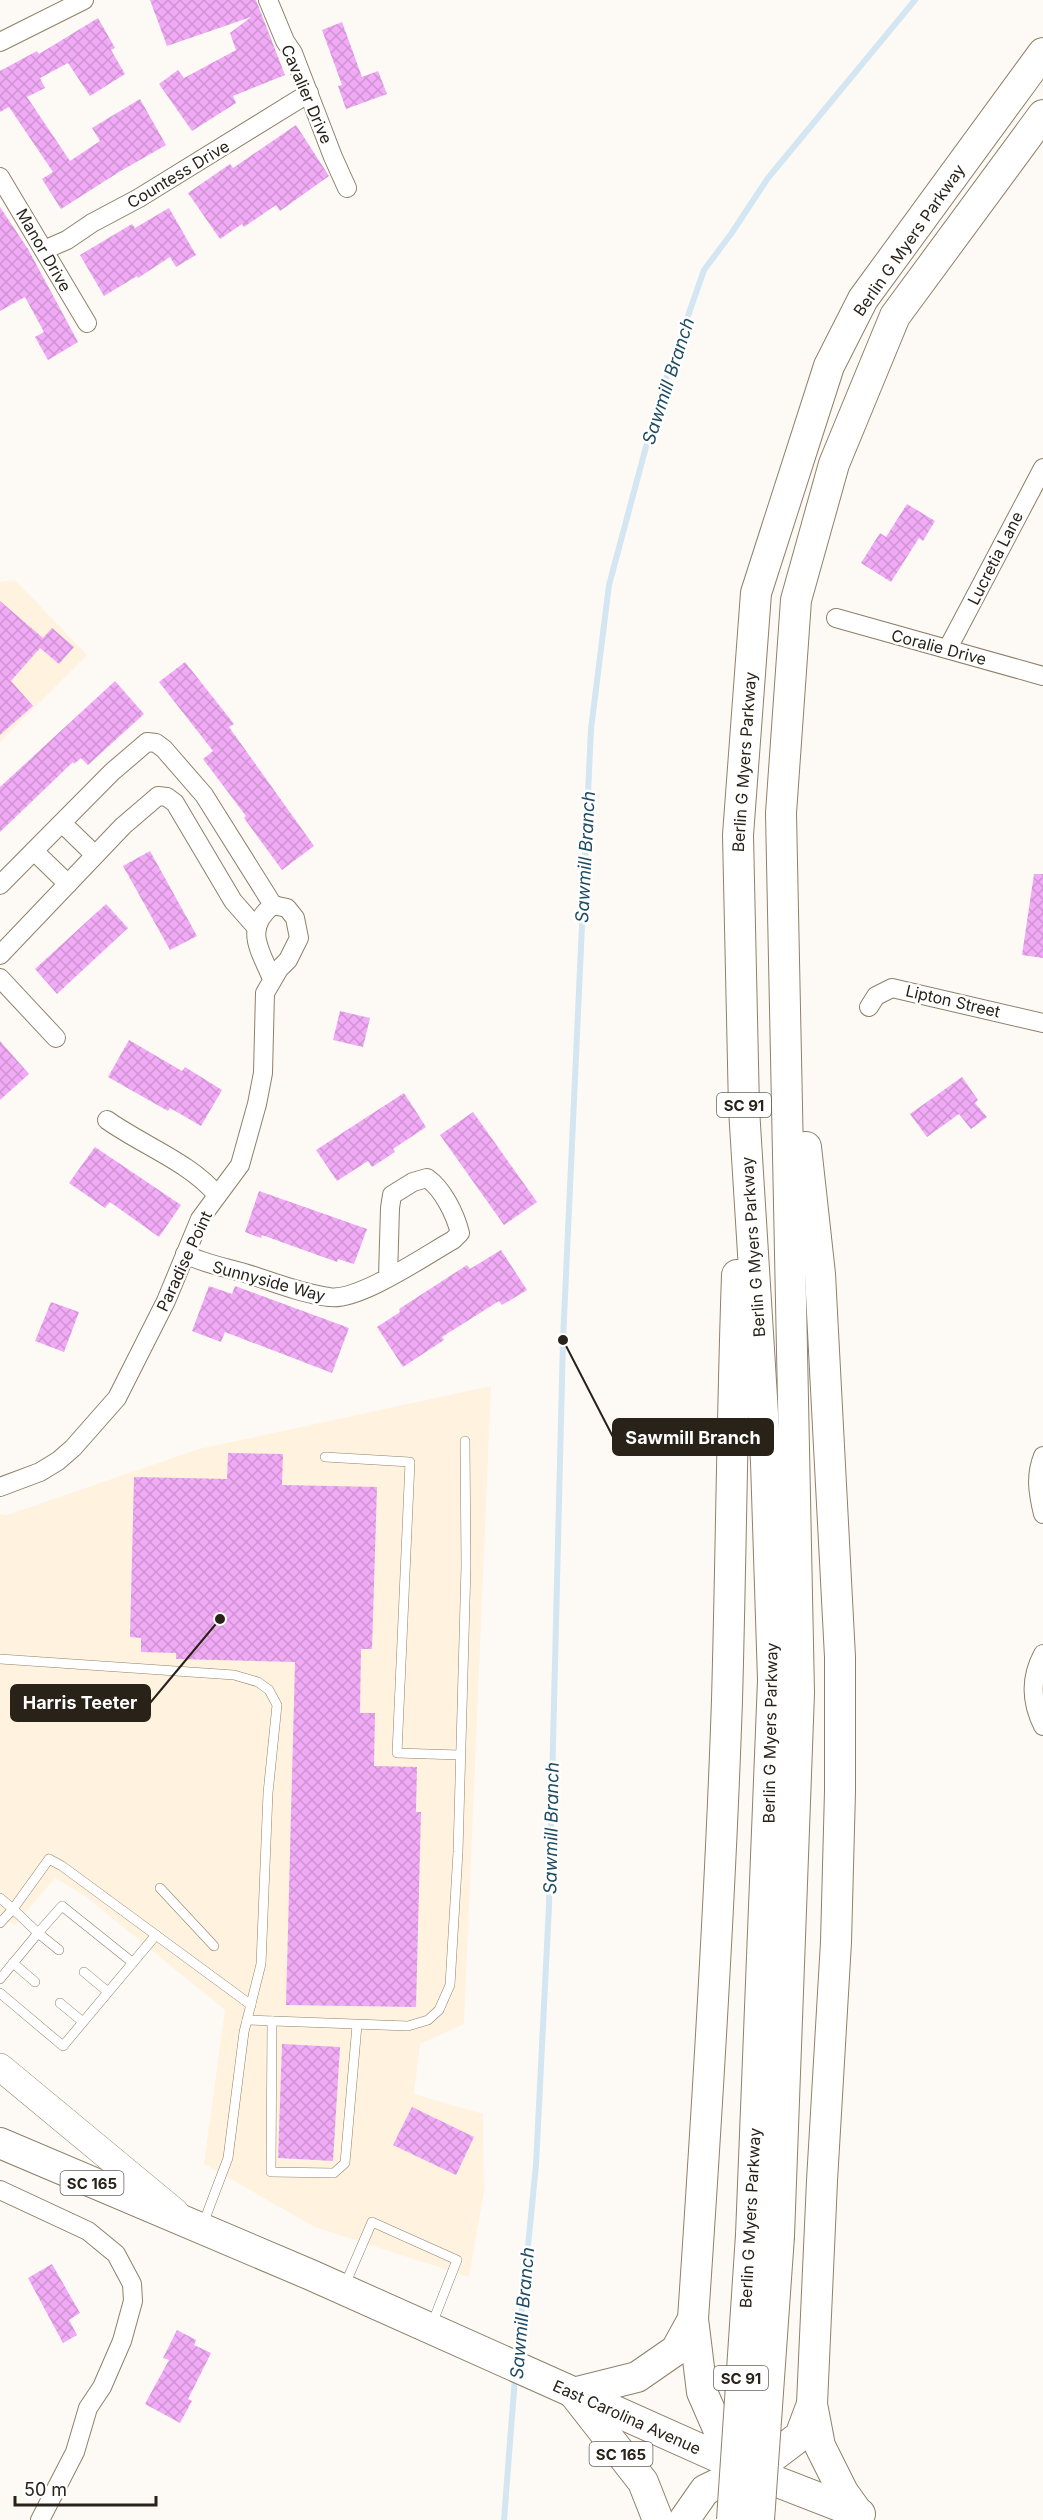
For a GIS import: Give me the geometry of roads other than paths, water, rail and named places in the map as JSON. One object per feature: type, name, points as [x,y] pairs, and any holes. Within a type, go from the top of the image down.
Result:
[{"type":"main road","name":"Berlin G Myers Parkway","points":[[759,2520],[773,1680],[766,1462],[744,1109],[738,835],[756,592],[829,366],[863,299],[1043,53]]},
{"type":"main road","name":"Berlin G Myers Parkway","points":[[732,2520],[765,2235],[798,1694],[782,813],[795,600],[834,464],[895,316],[1043,115]]},
{"type":"main road","points":[[863,299],[895,316]]},
{"type":"main road","points":[[786,950],[820,1274],[840,1657],[840,1791],[836,1942],[812,2404],[820,2446],[843,2492],[866,2517]]},
{"type":"main road","points":[[744,1109],[731,1446],[727,1697],[716,1975],[693,2319],[702,2392],[719,2431],[747,2470],[768,2520]]},
{"type":"main road","name":"SC 165","points":[[0,2067],[193,2225]]},
{"type":"main road","name":"SC 165","points":[[0,2143],[193,2225]]},
{"type":"main road","name":"East Carolina Avenue","points":[[193,2225],[343,2289],[747,2470],[866,2517]]},
{"type":"main road","points":[[563,2389],[637,2377],[676,2350],[693,2319]]},
{"type":"main road","name":"SC 165","points":[[563,2389],[643,2482],[658,2520]]},
{"type":"main road","points":[[684,2520],[705,2490],[771,2458],[800,2436],[812,2404]]},
{"type":"street","points":[[0,42],[84,0]]},
{"type":"street","name":"Cavalier Drive","points":[[268,0],[347,188]]},
{"type":"street","name":"Countess Drive","points":[[44,250],[67,240],[309,93]]},
{"type":"street","name":"Manor Drive","points":[[0,177],[87,324]]},
{"type":"street","name":"Lucretia Lane","points":[[948,648],[1043,468]]},
{"type":"street","name":"Coralie Drive","points":[[836,618],[1043,676]]},
{"type":"street","points":[[0,885],[140,745],[147,742],[156,743],[177,762],[204,795],[273,905],[263,912],[255,926]]},
{"type":"street","points":[[0,955],[95,855],[152,799],[158,796],[167,797],[175,803],[233,901],[255,926],[257,942],[272,979]]},
{"type":"street","points":[[62,823],[95,855]]},
{"type":"street","points":[[34,851],[68,884]]},
{"type":"street","name":"Paradise Point","points":[[0,1487],[40,1472],[58,1461],[73,1448],[117,1398],[166,1301],[200,1219],[240,1165],[258,1104],[263,1073],[265,993],[272,979],[288,960],[299,938],[295,918],[287,908],[273,905]]},
{"type":"street","points":[[0,978],[56,1038]]},
{"type":"street","name":"Lipton Street","points":[[868,1007],[876,996],[892,988],[1043,1023]]},
{"type":"street","points":[[107,1120],[188,1169],[207,1182],[217,1195]]},
{"type":"street","name":"Sunnyside Way","points":[[185,1254],[202,1263],[223,1266],[273,1284],[331,1298],[359,1292],[388,1277],[453,1240],[460,1233],[458,1223],[436,1184],[427,1178],[413,1182],[392,1195],[388,1277]]},
{"type":"street","points":[[1043,1456],[1038,1468],[1038,1491],[1043,1514]]},
{"type":"street","points":[[1043,1654],[1033,1692],[1035,1708],[1043,1726]]},
{"type":"street","points":[[0,2190],[88,2231],[116,2254],[132,2284],[133,2301],[114,2360],[102,2387],[88,2408],[75,2452],[40,2520]]},
{"type":"lane","points":[[247,2020],[408,2026],[428,2020],[439,2010],[450,1985],[458,1852],[466,1566],[465,1441]]},
{"type":"lane","points":[[325,1457],[410,1462],[397,1753],[459,1755]]},
{"type":"lane","points":[[0,1659],[234,1675],[258,1682],[269,1690],[277,1705],[268,1793],[261,1964],[247,2020],[228,2158],[193,2225]]},
{"type":"lane","points":[[0,1923],[50,1860],[250,2005]]},
{"type":"lane","points":[[160,1888],[214,1946]]},
{"type":"lane","points":[[0,1898],[59,1950]]},
{"type":"lane","points":[[0,1979],[62,1906],[132,1962]]},
{"type":"lane","points":[[0,1993],[63,2046],[156,1935]]},
{"type":"lane","points":[[13,1963],[35,1982]]},
{"type":"lane","points":[[84,1972],[108,1992]]},
{"type":"lane","points":[[60,2002],[83,2022]]},
{"type":"lane","points":[[272,2021],[271,2172],[334,2173],[345,2163],[357,2025]]},
{"type":"lane","points":[[343,2289],[372,2222],[457,2260],[430,2329]]},
{"type":"waterway","name":"Sawmill Branch","points":[[517,2358],[536,2165],[549,1906],[563,1340],[591,729],[609,585],[658,402],[704,270],[768,178],[915,0]]},
{"type":"waterway","name":"Sawmill Branch","points":[[504,2520],[515,2377]]},
{"type":"place","name":"Sawmill Branch","points":[[563,1340]]},
{"type":"place","name":"Harris Teeter","points":[[220,1619]]}]
